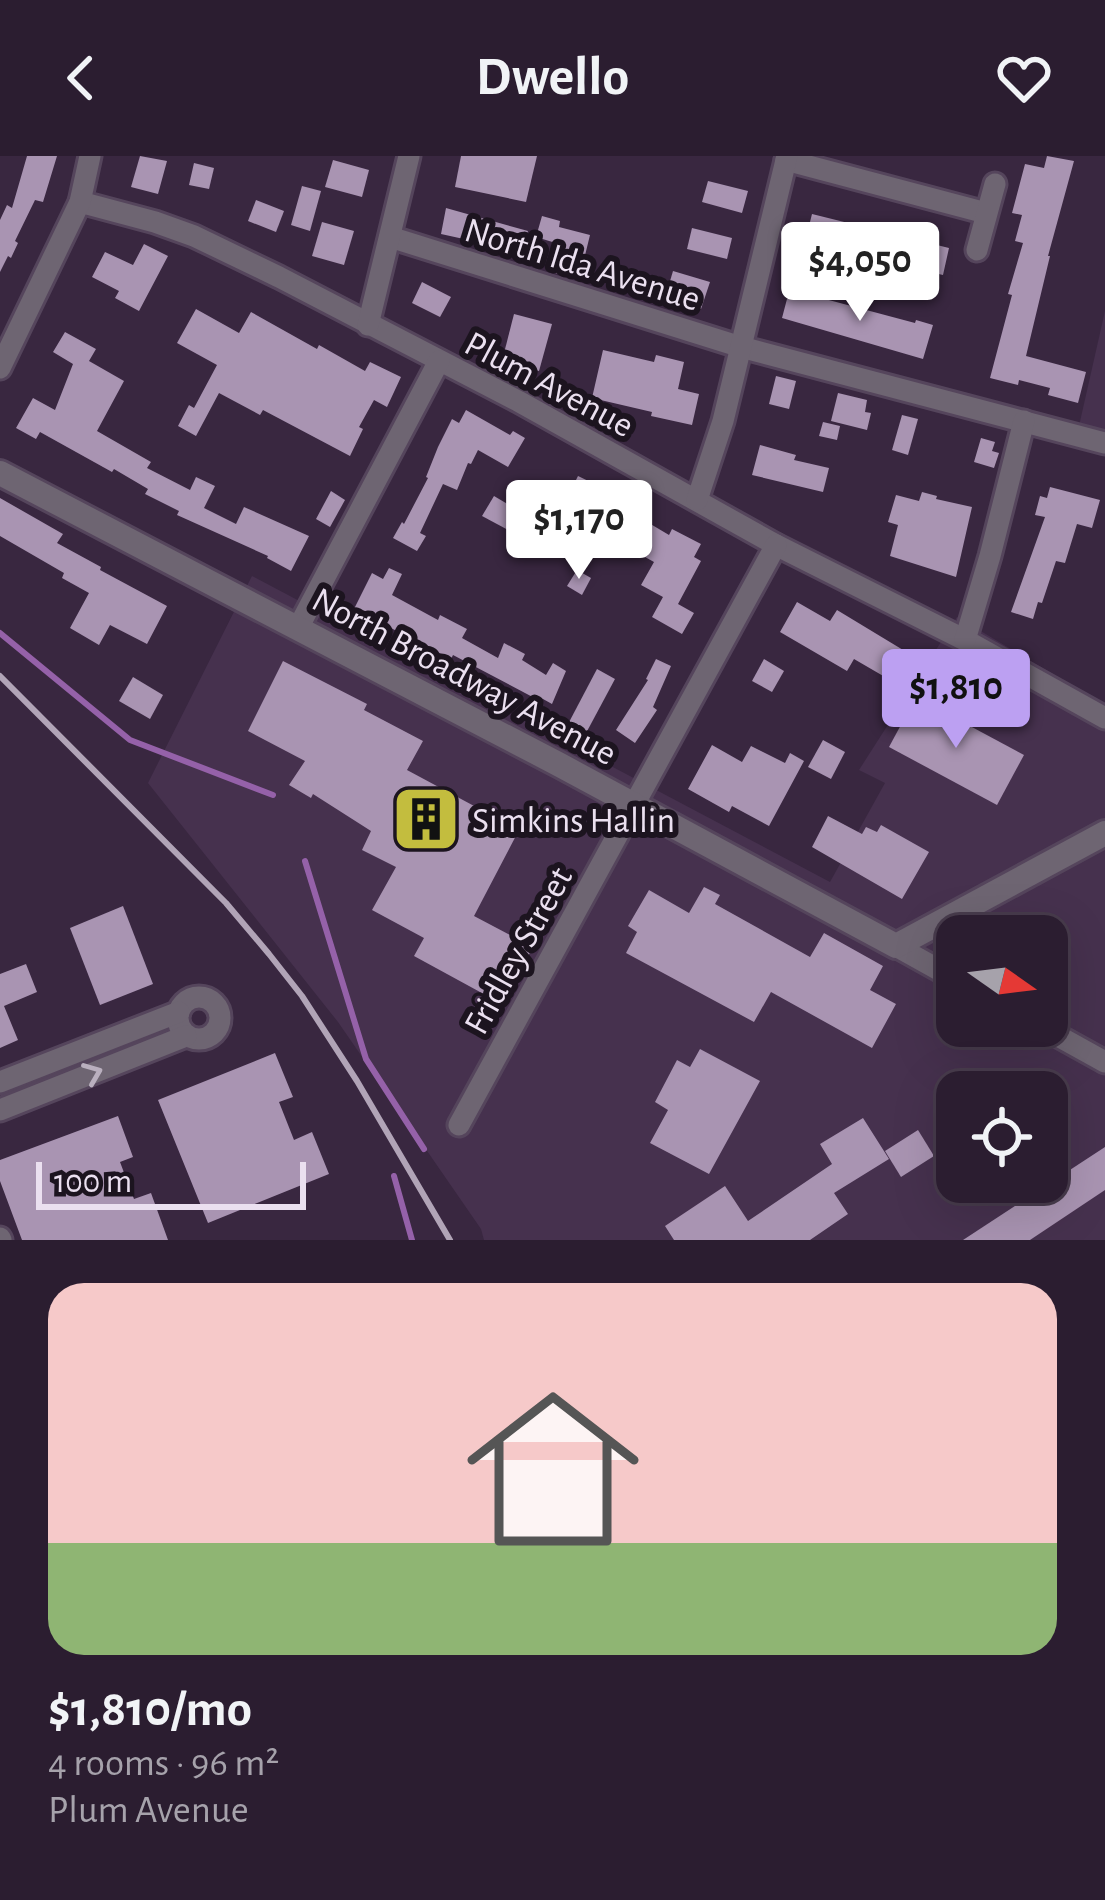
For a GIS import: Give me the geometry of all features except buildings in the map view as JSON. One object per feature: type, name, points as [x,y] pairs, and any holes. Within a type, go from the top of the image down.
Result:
[{"type":"street","points":[[0,368],[80,202],[90,156]]},
{"type":"street","points":[[368,325],[409,156]]},
{"type":"street","points":[[697,500],[723,421],[787,158],[986,213]]},
{"type":"street","points":[[977,250],[994,184]]},
{"type":"street","name":"Plum Avenue","points":[[80,202],[194,236],[279,277],[1105,718]]},
{"type":"street","name":"North Ida Avenue","points":[[390,236],[742,347],[1105,443]]},
{"type":"street","points":[[298,628],[439,361]]},
{"type":"street","points":[[965,640],[1024,421]]},
{"type":"street","name":"North Broadway Avenue","points":[[0,472],[936,968]]},
{"type":"street","name":"Fridley Street","points":[[459,1125],[776,545]]},
{"type":"street","points":[[896,946],[1105,833]]},
{"type":"street","points":[[0,1082],[179,1012],[187,1001],[199,997],[212,1002],[220,1014],[213,1034],[200,1040],[186,1036],[0,1110]]},
{"type":"street","points":[[179,1012],[179,1025],[186,1036]]},
{"type":"street","points":[[1068,1042],[1105,1062]]},
{"type":"shaded area","points":[[1105,311],[1105,433],[1079,426]]},
{"type":"shaded area","points":[[252,576],[830,882],[885,783],[859,770],[957,617],[1105,705],[1105,1240],[484,1240],[481,1229],[338,1022],[148,783]]},
{"type":"waterway","points":[[0,633],[130,740],[273,795]]},
{"type":"waterway","points":[[305,861],[366,1059],[424,1149]]},
{"type":"waterway","points":[[394,1176],[412,1240]]},
{"type":"railway","points":[[0,676],[226,903],[269,954],[357,1081],[450,1240]]},
{"type":"place","name":"Simkins Hallin","points":[[426,819]]}]
